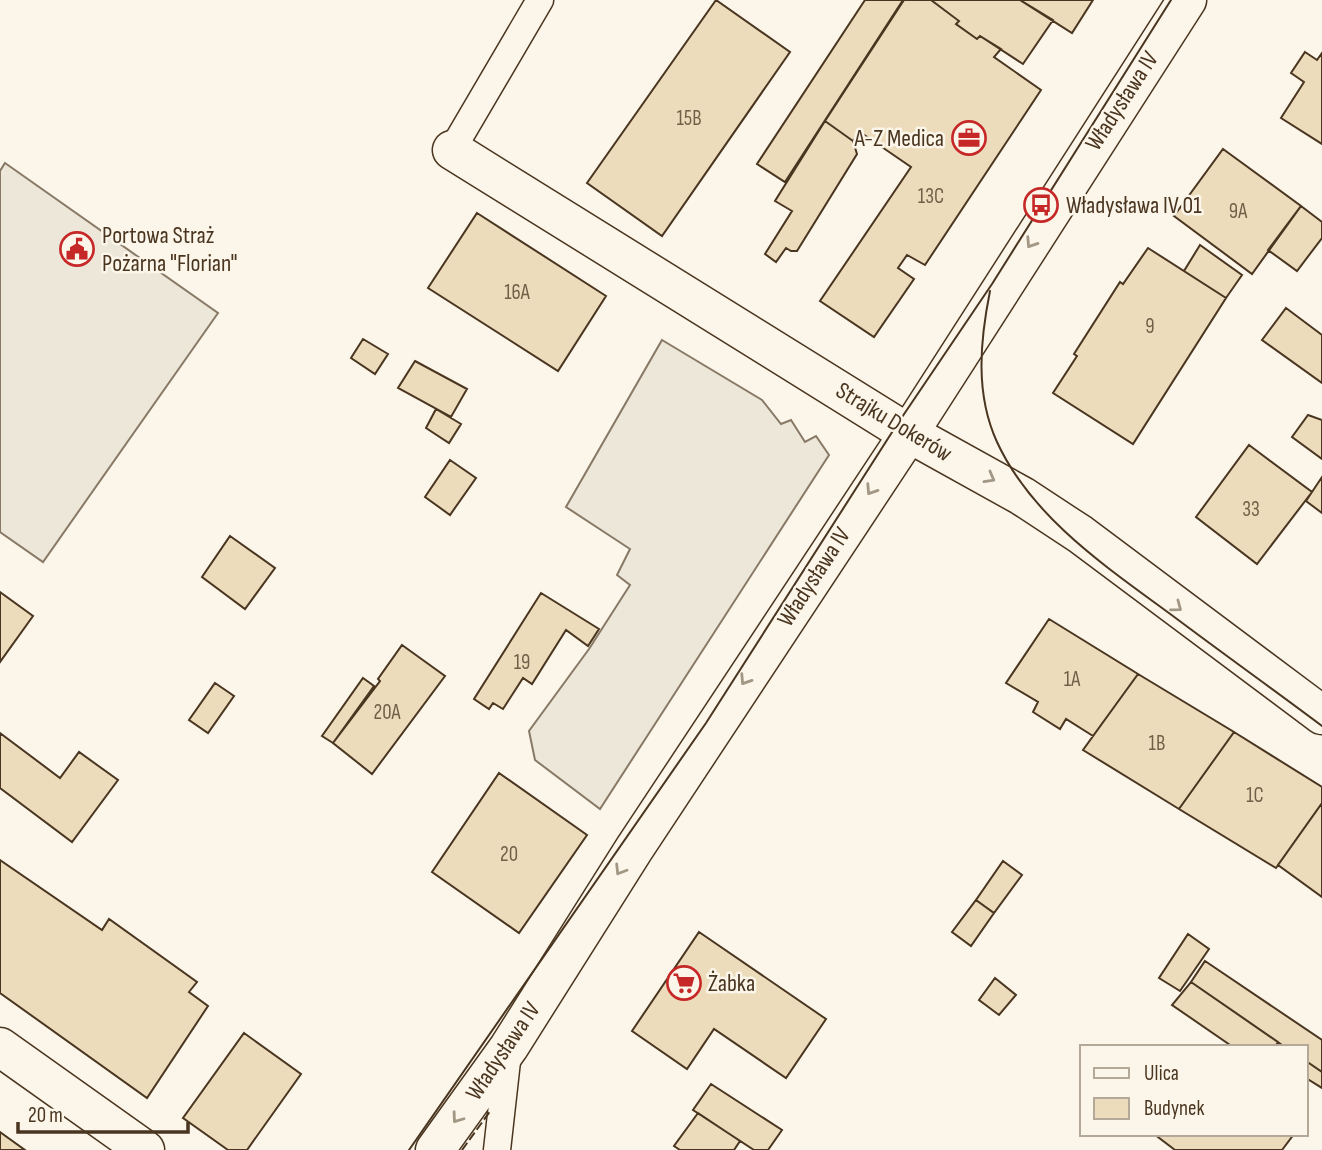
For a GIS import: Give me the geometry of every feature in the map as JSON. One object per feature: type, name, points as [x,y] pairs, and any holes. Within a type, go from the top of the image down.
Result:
[{"type":"street","name":"Władysława IV","points":[[435,1150],[509,1046],[634,849],[909,433],[1186,0]]},
{"type":"street","name":"Strajku Dokerów","points":[[452,150],[909,433],[1022,496],[1080,534],[1322,715]]},
{"type":"street","points":[[0,1047],[145,1150]]},
{"type":"lane","points":[[452,150],[540,0]]},
{"type":"lane","points":[[497,1150],[509,1046]]},
{"type":"shaded area","points":[[5,163],[218,313],[43,562],[0,532],[0,171]]},
{"type":"shaded area","points":[[662,340],[762,400],[781,424],[791,420],[805,442],[816,436],[829,455],[600,809],[535,760],[529,731],[589,649],[630,585],[617,575],[630,549],[566,507]]},
{"type":"building","points":[[716,0],[790,52],[662,236],[587,183]]},
{"type":"building","points":[[865,0],[903,0],[785,182],[757,164]]},
{"type":"building","points":[[904,0],[931,0],[959,21],[956,24],[977,39],[980,36],[1001,49],[994,57],[1041,90],[925,265],[907,255],[898,268],[914,279],[874,337],[820,301],[911,167],[860,132],[853,141],[825,121]]},
{"type":"building","points":[[931,0],[1020,0],[1053,20],[1023,64],[980,36],[977,39],[956,24],[959,21]]},
{"type":"building","points":[[1020,0],[1093,0],[1072,33]]},
{"type":"building","points":[[1305,52],[1317,60],[1322,53],[1322,144],[1281,118],[1304,82],[1291,73]]},
{"type":"building","points":[[825,121],[853,141],[857,154],[797,251],[786,248],[776,262],[765,254],[792,211],[775,201]]},
{"type":"building","points":[[1223,149],[1301,206],[1252,274],[1174,216]]},
{"type":"building","points":[[1301,206],[1322,222],[1322,238],[1297,271],[1268,250]]},
{"type":"building","points":[[477,213],[606,296],[558,371],[428,288]]},
{"type":"building","points":[[1200,245],[1242,275],[1226,298],[1184,271]]},
{"type":"building","points":[[1148,248],[1226,298],[1133,444],[1053,393],[1077,356],[1074,354],[1120,282],[1123,284]]},
{"type":"building","points":[[1286,308],[1322,335],[1322,383],[1262,340]]},
{"type":"building","points":[[363,339],[388,354],[375,374],[351,358]]},
{"type":"building","points":[[415,361],[467,389],[451,417],[398,388]]},
{"type":"building","points":[[436,409],[461,424],[449,443],[426,428]]},
{"type":"building","points":[[1308,415],[1322,420],[1322,459],[1292,437]]},
{"type":"building","points":[[1249,445],[1312,492],[1257,564],[1196,517]]},
{"type":"building","points":[[450,460],[476,478],[450,515],[425,497]]},
{"type":"building","points":[[1322,477],[1322,513],[1306,501]]},
{"type":"building","points":[[230,536],[275,568],[245,609],[202,577]]},
{"type":"building","points":[[0,592],[33,616],[0,662]]},
{"type":"building","points":[[541,593],[599,629],[588,646],[566,630],[532,684],[523,678],[503,709],[493,703],[489,709],[474,699]]},
{"type":"building","points":[[1049,619],[1138,674],[1093,736],[1066,719],[1060,729],[1033,712],[1038,702],[1006,683]]},
{"type":"building","points":[[402,645],[445,676],[372,774],[333,743],[380,681],[378,679]]},
{"type":"building","points":[[1138,674],[1234,732],[1179,809],[1083,750]]},
{"type":"building","points":[[363,678],[374,686],[333,743],[322,736]]},
{"type":"building","points":[[215,683],[234,696],[208,733],[189,720]]},
{"type":"building","points":[[1234,732],[1322,787],[1322,803],[1276,868],[1179,809]]},
{"type":"building","points":[[0,733],[60,778],[79,752],[118,780],[72,842],[0,788]]},
{"type":"building","points":[[499,773],[587,835],[519,933],[432,872]]},
{"type":"building","points":[[1322,803],[1322,897],[1278,865]]},
{"type":"building","points":[[0,860],[102,930],[109,919],[197,982],[189,992],[208,1006],[147,1098],[0,993]]},
{"type":"building","points":[[1003,861],[1022,875],[994,913],[976,900]]},
{"type":"building","points":[[976,900],[994,913],[971,946],[952,932]]},
{"type":"building","points":[[699,932],[826,1019],[786,1078],[714,1029],[687,1069],[632,1031]]},
{"type":"building","points":[[1188,934],[1209,949],[1180,991],[1159,978]]},
{"type":"building","points":[[1205,961],[1322,1040],[1322,1072],[1308,1062],[1308,1045],[1282,1045],[1191,982]]},
{"type":"building","points":[[995,978],[1016,995],[999,1015],[979,1000]]},
{"type":"building","points":[[1191,982],[1278,1042],[1276,1045],[1230,1045],[1172,1005]]},
{"type":"building","points":[[244,1033],[301,1074],[247,1150],[228,1150],[183,1118]]},
{"type":"building","points":[[1308,1062],[1322,1072],[1322,1088],[1308,1079]]},
{"type":"building","points":[[711,1084],[782,1130],[768,1150],[754,1150],[693,1110]]},
{"type":"building","points":[[698,1113],[740,1141],[734,1150],[680,1150],[674,1146]]},
{"type":"building","points":[[0,1132],[25,1150],[0,1150]]},
{"type":"building","points":[[1157,1136],[1292,1136],[1282,1150],[1175,1150]]},
{"type":"tram line","points":[[409,1150],[706,723],[896,426],[992,284],[1171,0]]},
{"type":"tram line","points":[[990,291],[981,367],[985,405],[997,442],[1012,470],[1031,496],[1076,541],[1126,582],[1322,726]]},
{"type":"fence","points":[[462,1150],[491,1110]]},
{"type":"place","name":"A-Z Medica","points":[[969,138]]},
{"type":"place","name":"Władysława IV 01","points":[[1041,205]]},
{"type":"place","name":"Portowa Straż Pożarna \"Florian\"","points":[[77,249]]},
{"type":"place","name":"Żabka","points":[[684,983]]}]
